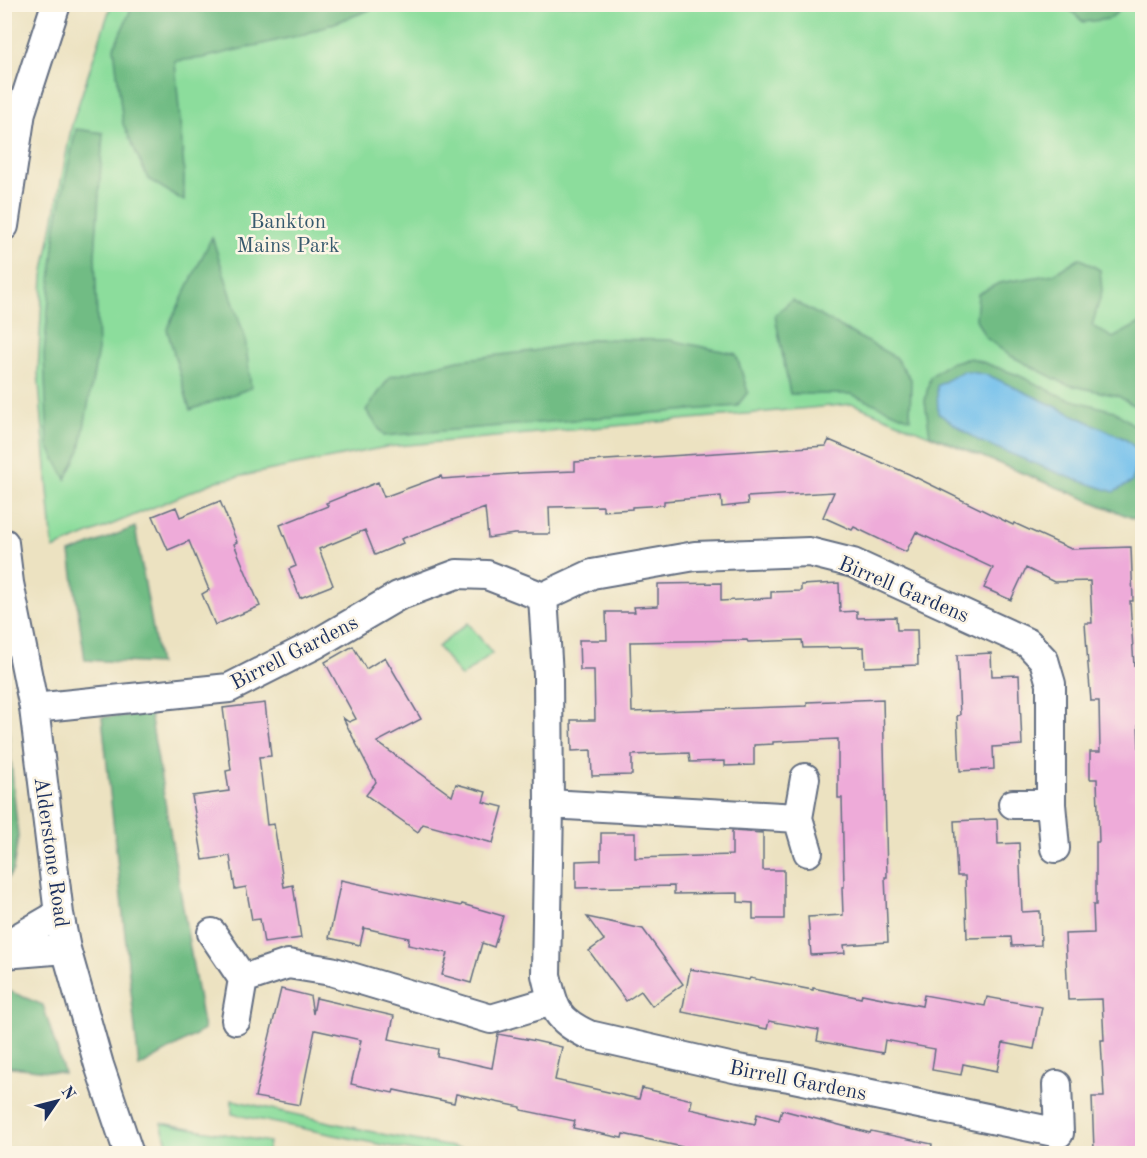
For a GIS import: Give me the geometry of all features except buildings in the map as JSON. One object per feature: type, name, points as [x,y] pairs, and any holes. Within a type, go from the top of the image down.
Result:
[{"type":"street","points":[[4,226],[21,112],[56,4]]},
{"type":"street","name":"Alderstone Road","points":[[4,543],[9,582],[34,708],[59,914],[66,949],[99,1065],[129,1154]]},
{"type":"street","name":"Birrell Gardens","points":[[34,708],[229,688],[316,644],[398,596],[457,574],[487,575],[543,597],[592,574],[695,556],[809,552],[854,563],[1028,643],[1044,660],[1051,684],[1051,804],[1055,848]]},
{"type":"street","name":"Birrell Gardens","points":[[543,597],[549,675],[546,975],[552,1001],[568,1025],[589,1035],[738,1069],[789,1077],[1060,1143],[1058,1085]]},
{"type":"street","points":[[805,778],[798,818],[808,852]]},
{"type":"street","points":[[549,804],[798,818]]},
{"type":"street","points":[[1013,804],[1051,804]]},
{"type":"street","points":[[4,946],[59,914]]},
{"type":"street","points":[[212,933],[243,979],[236,1020]]},
{"type":"street","points":[[4,954],[66,949]]},
{"type":"street","points":[[243,979],[288,964],[321,969],[491,1019],[552,1001]]},
{"type":"green space","points":[[133,4],[383,5],[305,34],[203,58],[175,61],[184,170],[184,201],[148,179],[123,124],[114,47]]},
{"type":"green space","name":"Bankton Mains Park","points":[[111,5],[1142,5],[1142,522],[853,404],[386,447],[217,481],[53,549],[38,372],[43,276],[72,124]]},
{"type":"green space","points":[[1065,5],[1126,5],[1109,19],[1083,22]]},
{"type":"green space","points":[[76,129],[103,133],[95,256],[98,350],[80,450],[66,479],[48,446],[44,354],[56,225]]},
{"type":"green space","points":[[212,237],[245,338],[251,388],[190,410],[167,329]]},
{"type":"green space","points":[[1079,258],[1100,270],[1102,291],[1092,326],[1113,338],[1142,322],[1142,410],[1118,396],[1065,384],[1009,355],[985,337],[976,319],[978,294],[999,283],[1054,274]]},
{"type":"green space","points":[[792,300],[895,357],[911,379],[910,419],[851,394],[790,394],[775,315]]},
{"type":"green space","points":[[596,339],[670,340],[736,354],[748,392],[737,406],[384,436],[366,410],[390,377],[458,360],[533,351]]},
{"type":"green space","points":[[971,358],[1018,375],[1065,398],[1114,411],[1142,431],[1142,522],[930,435],[925,401],[930,377],[949,363]]},
{"type":"green space","points":[[135,527],[159,664],[85,660],[70,553]]},
{"type":"green space","points":[[468,623],[492,653],[461,677],[438,647]]},
{"type":"green space","points":[[4,684],[18,837],[13,870],[5,883]]},
{"type":"green space","points":[[150,714],[204,1030],[139,1067],[102,717]]},
{"type":"green space","points":[[4,989],[43,1005],[64,1073],[5,1066]]},
{"type":"green space","points":[[232,1100],[386,1135],[485,1153],[422,1153],[232,1114]]},
{"type":"green space","points":[[161,1123],[269,1142],[267,1153],[170,1153]]},
{"type":"water","points":[[963,371],[988,375],[1125,439],[1138,450],[1132,482],[1114,492],[1068,477],[979,441],[938,413],[937,386]]}]
